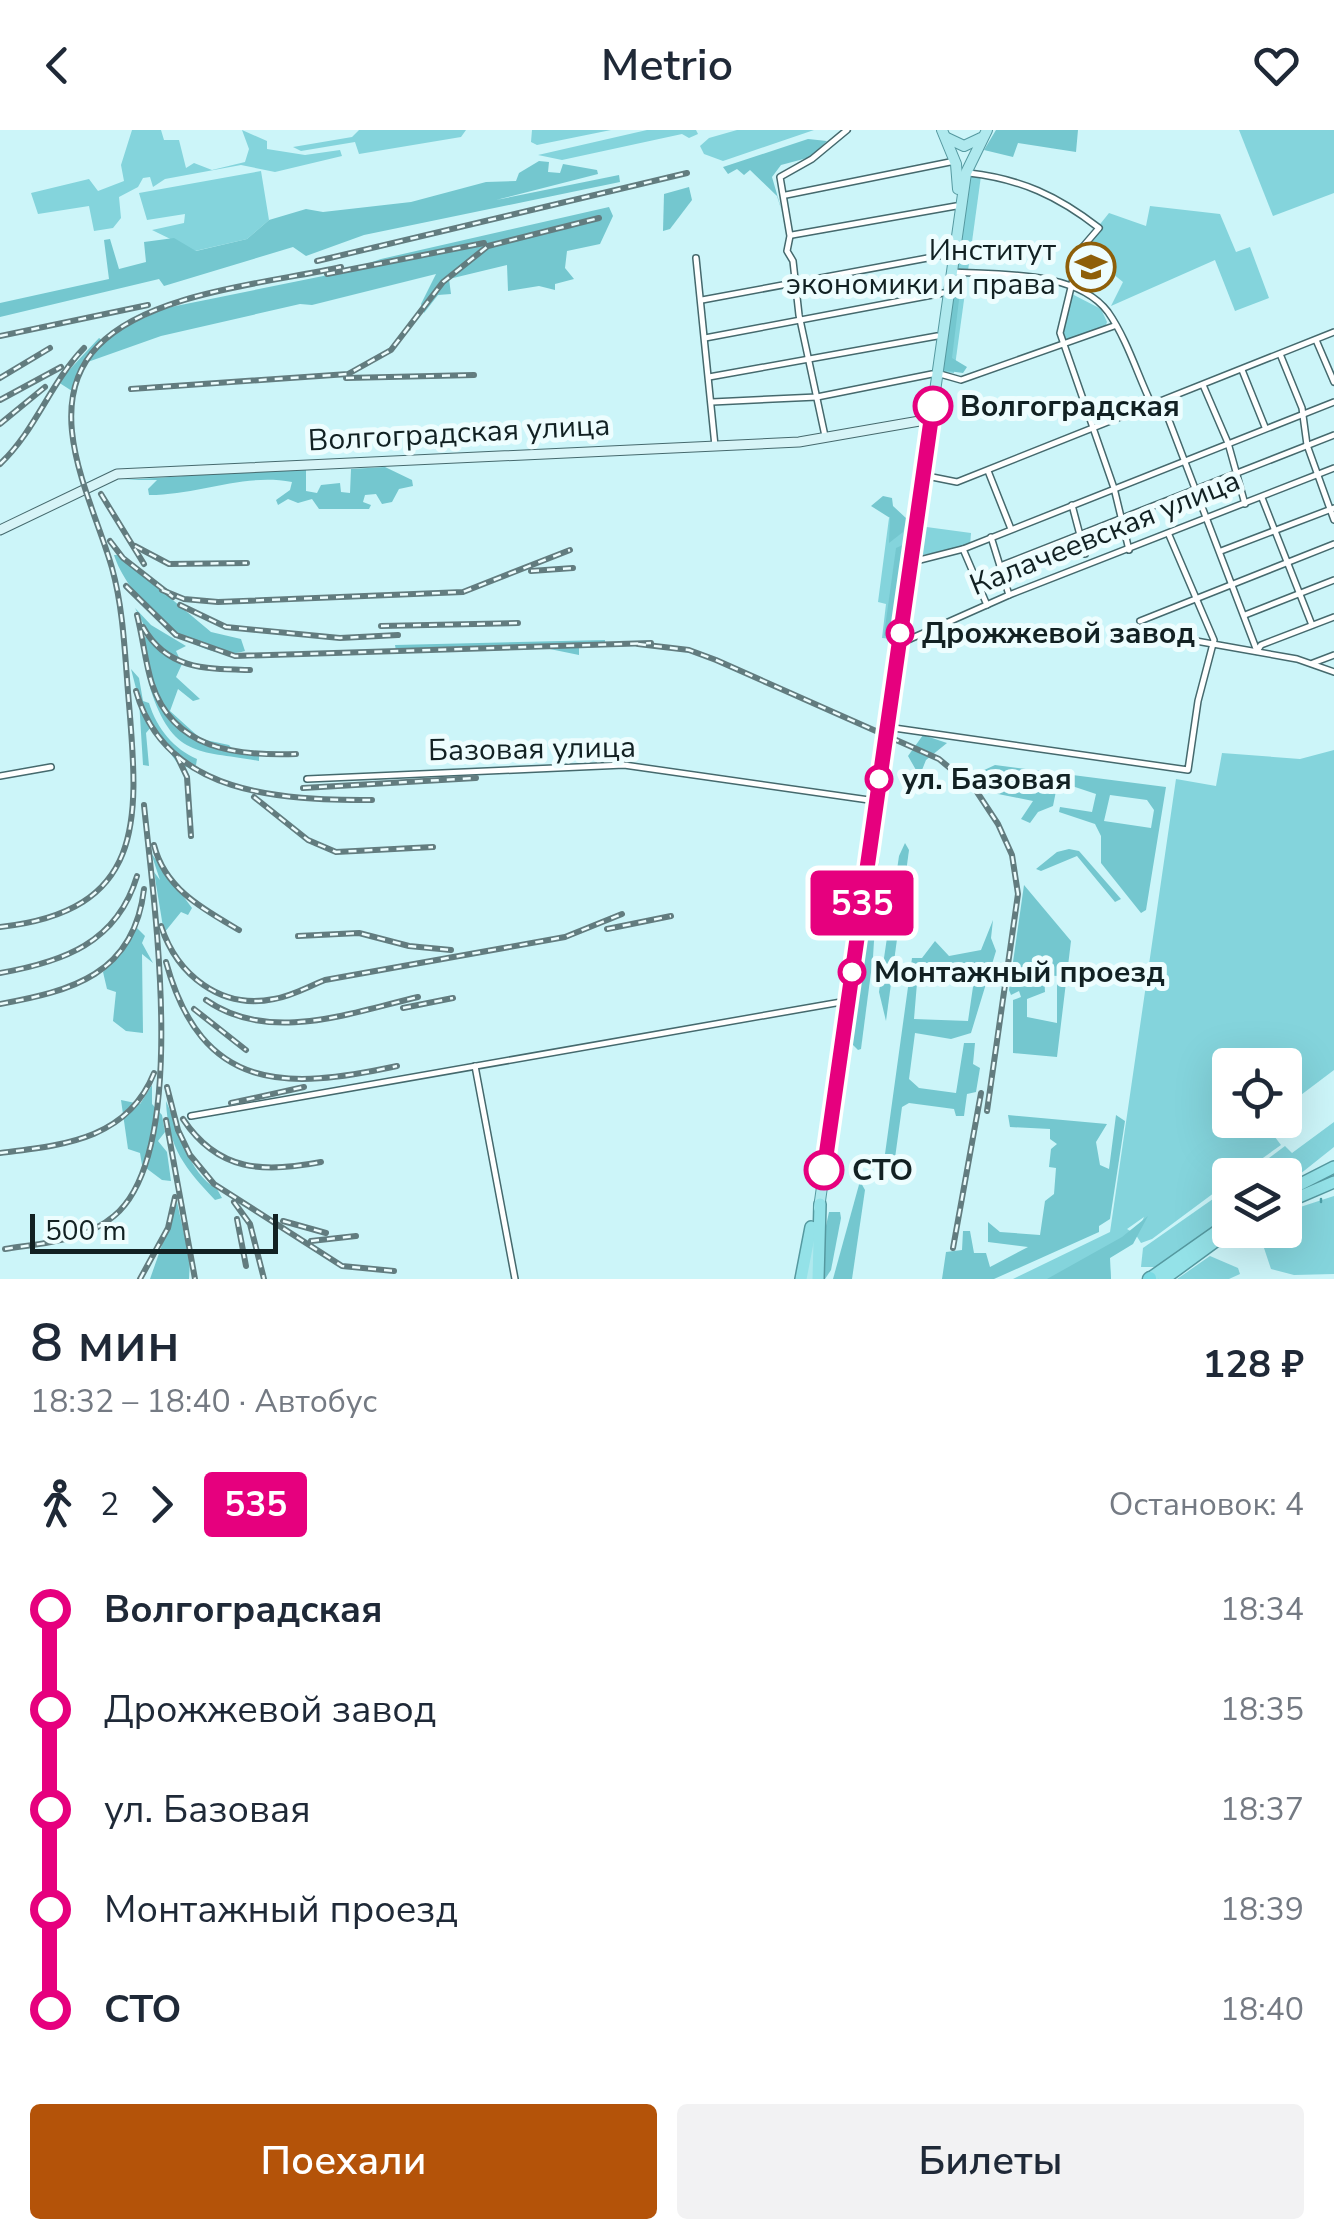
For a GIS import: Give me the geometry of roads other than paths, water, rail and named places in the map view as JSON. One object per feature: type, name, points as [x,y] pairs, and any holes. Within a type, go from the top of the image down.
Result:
[{"type":"highway","points":[[1302,1183],[1334,1167]]},
{"type":"highway","points":[[1302,1195],[1334,1182]]},
{"type":"highway","points":[[818,1279],[820,1204]]},
{"type":"highway","points":[[804,1279],[811,1227]]},
{"type":"highway","points":[[1149,1279],[1212,1235]]},
{"type":"highway","points":[[1164,1279],[1212,1244]]},
{"type":"main road","points":[[943,133],[960,146],[984,134]]},
{"type":"main road","points":[[935,374],[956,206],[955,161],[943,133]]},
{"type":"main road","points":[[804,1279],[820,1204],[896,644],[966,172],[984,134]]},
{"type":"main road","name":"Волгоградская улица","points":[[0,530],[117,474],[825,439],[929,419]]},
{"type":"main road","points":[[874,801],[921,475]]},
{"type":"main road","points":[[811,1227],[846,1001]]},
{"type":"street","points":[[825,439],[787,251],[790,236],[786,195],[780,180],[783,172],[812,159],[846,130]]},
{"type":"street","points":[[786,195],[955,161]]},
{"type":"street","points":[[966,172],[1028,184],[1058,196],[1099,228],[1080,250],[1060,332],[1114,488],[1129,550]]},
{"type":"street","points":[[790,236],[956,206]]},
{"type":"street","points":[[702,300],[948,254]]},
{"type":"street","points":[[696,258],[715,446]]},
{"type":"street","points":[[952,272],[1069,286],[1108,312],[1152,405]]},
{"type":"street","points":[[705,338],[943,293]]},
{"type":"street","points":[[712,402],[817,397],[935,374],[961,380],[1114,326]]},
{"type":"street","points":[[921,475],[957,482],[1334,332]]},
{"type":"street","points":[[709,377],[937,336]]},
{"type":"street","points":[[1316,340],[1334,382]]},
{"type":"street","points":[[1280,354],[1294,383],[1316,476],[1334,520]]},
{"type":"street","points":[[1242,370],[1265,428]]},
{"type":"street","points":[[1203,385],[1228,443],[1245,504]]},
{"type":"street","points":[[1162,402],[1258,651]]},
{"type":"street","points":[[911,562],[963,550],[1334,402]]},
{"type":"street","points":[[1000,566],[1334,435]]},
{"type":"street","name":"Калачеевская улица","points":[[896,644],[1008,595],[1334,468]]},
{"type":"street","points":[[987,470],[1011,529]]},
{"type":"street","points":[[1262,497],[1312,626]]},
{"type":"street","points":[[1072,505],[1084,554]]},
{"type":"street","points":[[1220,551],[1332,508]]},
{"type":"street","points":[[886,727],[1188,770],[1198,701],[1214,644],[1199,597],[1169,534]]},
{"type":"street","points":[[991,537],[1008,595]]},
{"type":"street","points":[[1140,621],[1334,544]]},
{"type":"street","points":[[963,550],[987,605]]},
{"type":"street","points":[[1245,615],[1334,580]]},
{"type":"street","points":[[1258,651],[1261,646],[1334,617]]},
{"type":"street","points":[[1196,641],[1258,651],[1334,672]]},
{"type":"street","points":[[1310,664],[1334,655]]},
{"type":"street","name":"Базовая улица","points":[[307,780],[624,765],[874,801]]},
{"type":"street","points":[[0,776],[50,768]]},
{"type":"street","points":[[190,1116],[846,1001]]},
{"type":"street","points":[[476,1066],[515,1279]]},
{"type":"railway","points":[[317,261],[687,173]]},
{"type":"railway","points":[[131,389],[348,374],[391,350],[443,282],[488,246],[599,218]]},
{"type":"railway","points":[[327,274],[484,243]]},
{"type":"railway","points":[[0,927],[48,918],[83,902],[107,881],[123,854],[131,822],[132,747],[119,601],[76,455],[71,425],[73,397],[81,370],[98,346],[148,313],[212,292],[341,267]]},
{"type":"railway","points":[[0,336],[148,305]]},
{"type":"railway","points":[[0,378],[50,348]]},
{"type":"railway","points":[[0,464],[24,436],[84,348]]},
{"type":"railway","points":[[0,400],[61,367]]},
{"type":"railway","points":[[346,378],[474,375]]},
{"type":"railway","points":[[0,424],[45,387]]},
{"type":"railway","points":[[101,494],[144,564]]},
{"type":"railway","points":[[110,541],[123,558],[173,597]]},
{"type":"railway","points":[[135,546],[169,564],[247,563]]},
{"type":"railway","points":[[162,590],[184,599],[218,602],[463,592],[570,550]]},
{"type":"railway","points":[[531,571],[573,568]]},
{"type":"railway","points":[[126,586],[176,635],[235,656],[651,643]]},
{"type":"railway","points":[[180,605],[226,627],[340,638],[398,635]]},
{"type":"railway","points":[[137,615],[152,684],[175,723],[191,736],[230,750],[296,754]]},
{"type":"railway","points":[[381,626],[518,623]]},
{"type":"railway","points":[[143,627],[164,652],[176,659],[204,667],[250,670]]},
{"type":"railway","points":[[638,644],[689,650],[716,660],[939,759],[975,789],[1012,855],[1018,894],[987,1111]]},
{"type":"railway","points":[[136,691],[151,726],[173,752],[200,772],[266,793],[372,800]]},
{"type":"railway","points":[[177,756],[187,777],[191,836]]},
{"type":"railway","points":[[303,788],[476,778]]},
{"type":"railway","points":[[254,797],[308,840],[336,852],[433,847]]},
{"type":"railway","points":[[5,1249],[48,1243],[90,1231],[114,1216],[138,1184],[152,1138],[160,1082],[161,1021],[144,805]]},
{"type":"railway","points":[[154,845],[176,886],[239,930]]},
{"type":"railway","points":[[0,973],[45,963],[85,946],[116,918],[137,876]]},
{"type":"railway","points":[[0,1004],[74,985],[113,960],[138,918],[144,889]]},
{"type":"railway","points":[[161,926],[168,944],[190,974],[219,994],[255,1001],[287,996],[325,980],[565,937],[622,914]]},
{"type":"railway","points":[[607,929],[671,916]]},
{"type":"railway","points":[[298,936],[359,933],[409,946],[451,950]]},
{"type":"railway","points":[[166,962],[182,1005],[202,1037],[226,1059],[253,1072],[285,1078],[319,1078],[397,1066]]},
{"type":"railway","points":[[206,1000],[230,1013],[283,1023],[338,1017],[418,997]]},
{"type":"railway","points":[[403,1008],[453,998]]},
{"type":"railway","points":[[194,1009],[246,1050]]},
{"type":"railway","points":[[0,1153],[69,1142],[110,1126],[142,1095],[154,1073]]},
{"type":"railway","points":[[167,1087],[178,1130],[190,1155],[214,1184],[342,1266],[394,1271]]},
{"type":"railway","points":[[231,1103],[304,1087]]},
{"type":"railway","points":[[953,1248],[981,1093]]},
{"type":"railway","points":[[183,1119],[211,1150],[227,1159],[262,1167],[321,1162]]},
{"type":"railway","points":[[166,1120],[195,1279]]},
{"type":"railway","points":[[140,1279],[168,1228],[175,1197]]},
{"type":"railway","points":[[234,1202],[250,1224],[264,1279]]},
{"type":"railway","points":[[237,1219],[246,1266]]},
{"type":"railway","points":[[283,1221],[326,1233]]},
{"type":"railway","points":[[311,1241],[356,1236]]},
{"type":"place","name":"Институт экономики и права","points":[[1091,267]]},
{"type":"place","name":"Волгоградская","points":[[933,406]]},
{"type":"place","name":"Дрожжевой завод","points":[[900,633]]},
{"type":"place","name":"ул. Базовая","points":[[879,779]]},
{"type":"place","name":"Монтажный проезд","points":[[852,972]]},
{"type":"place","name":"СТО","points":[[824,1170]]}]
